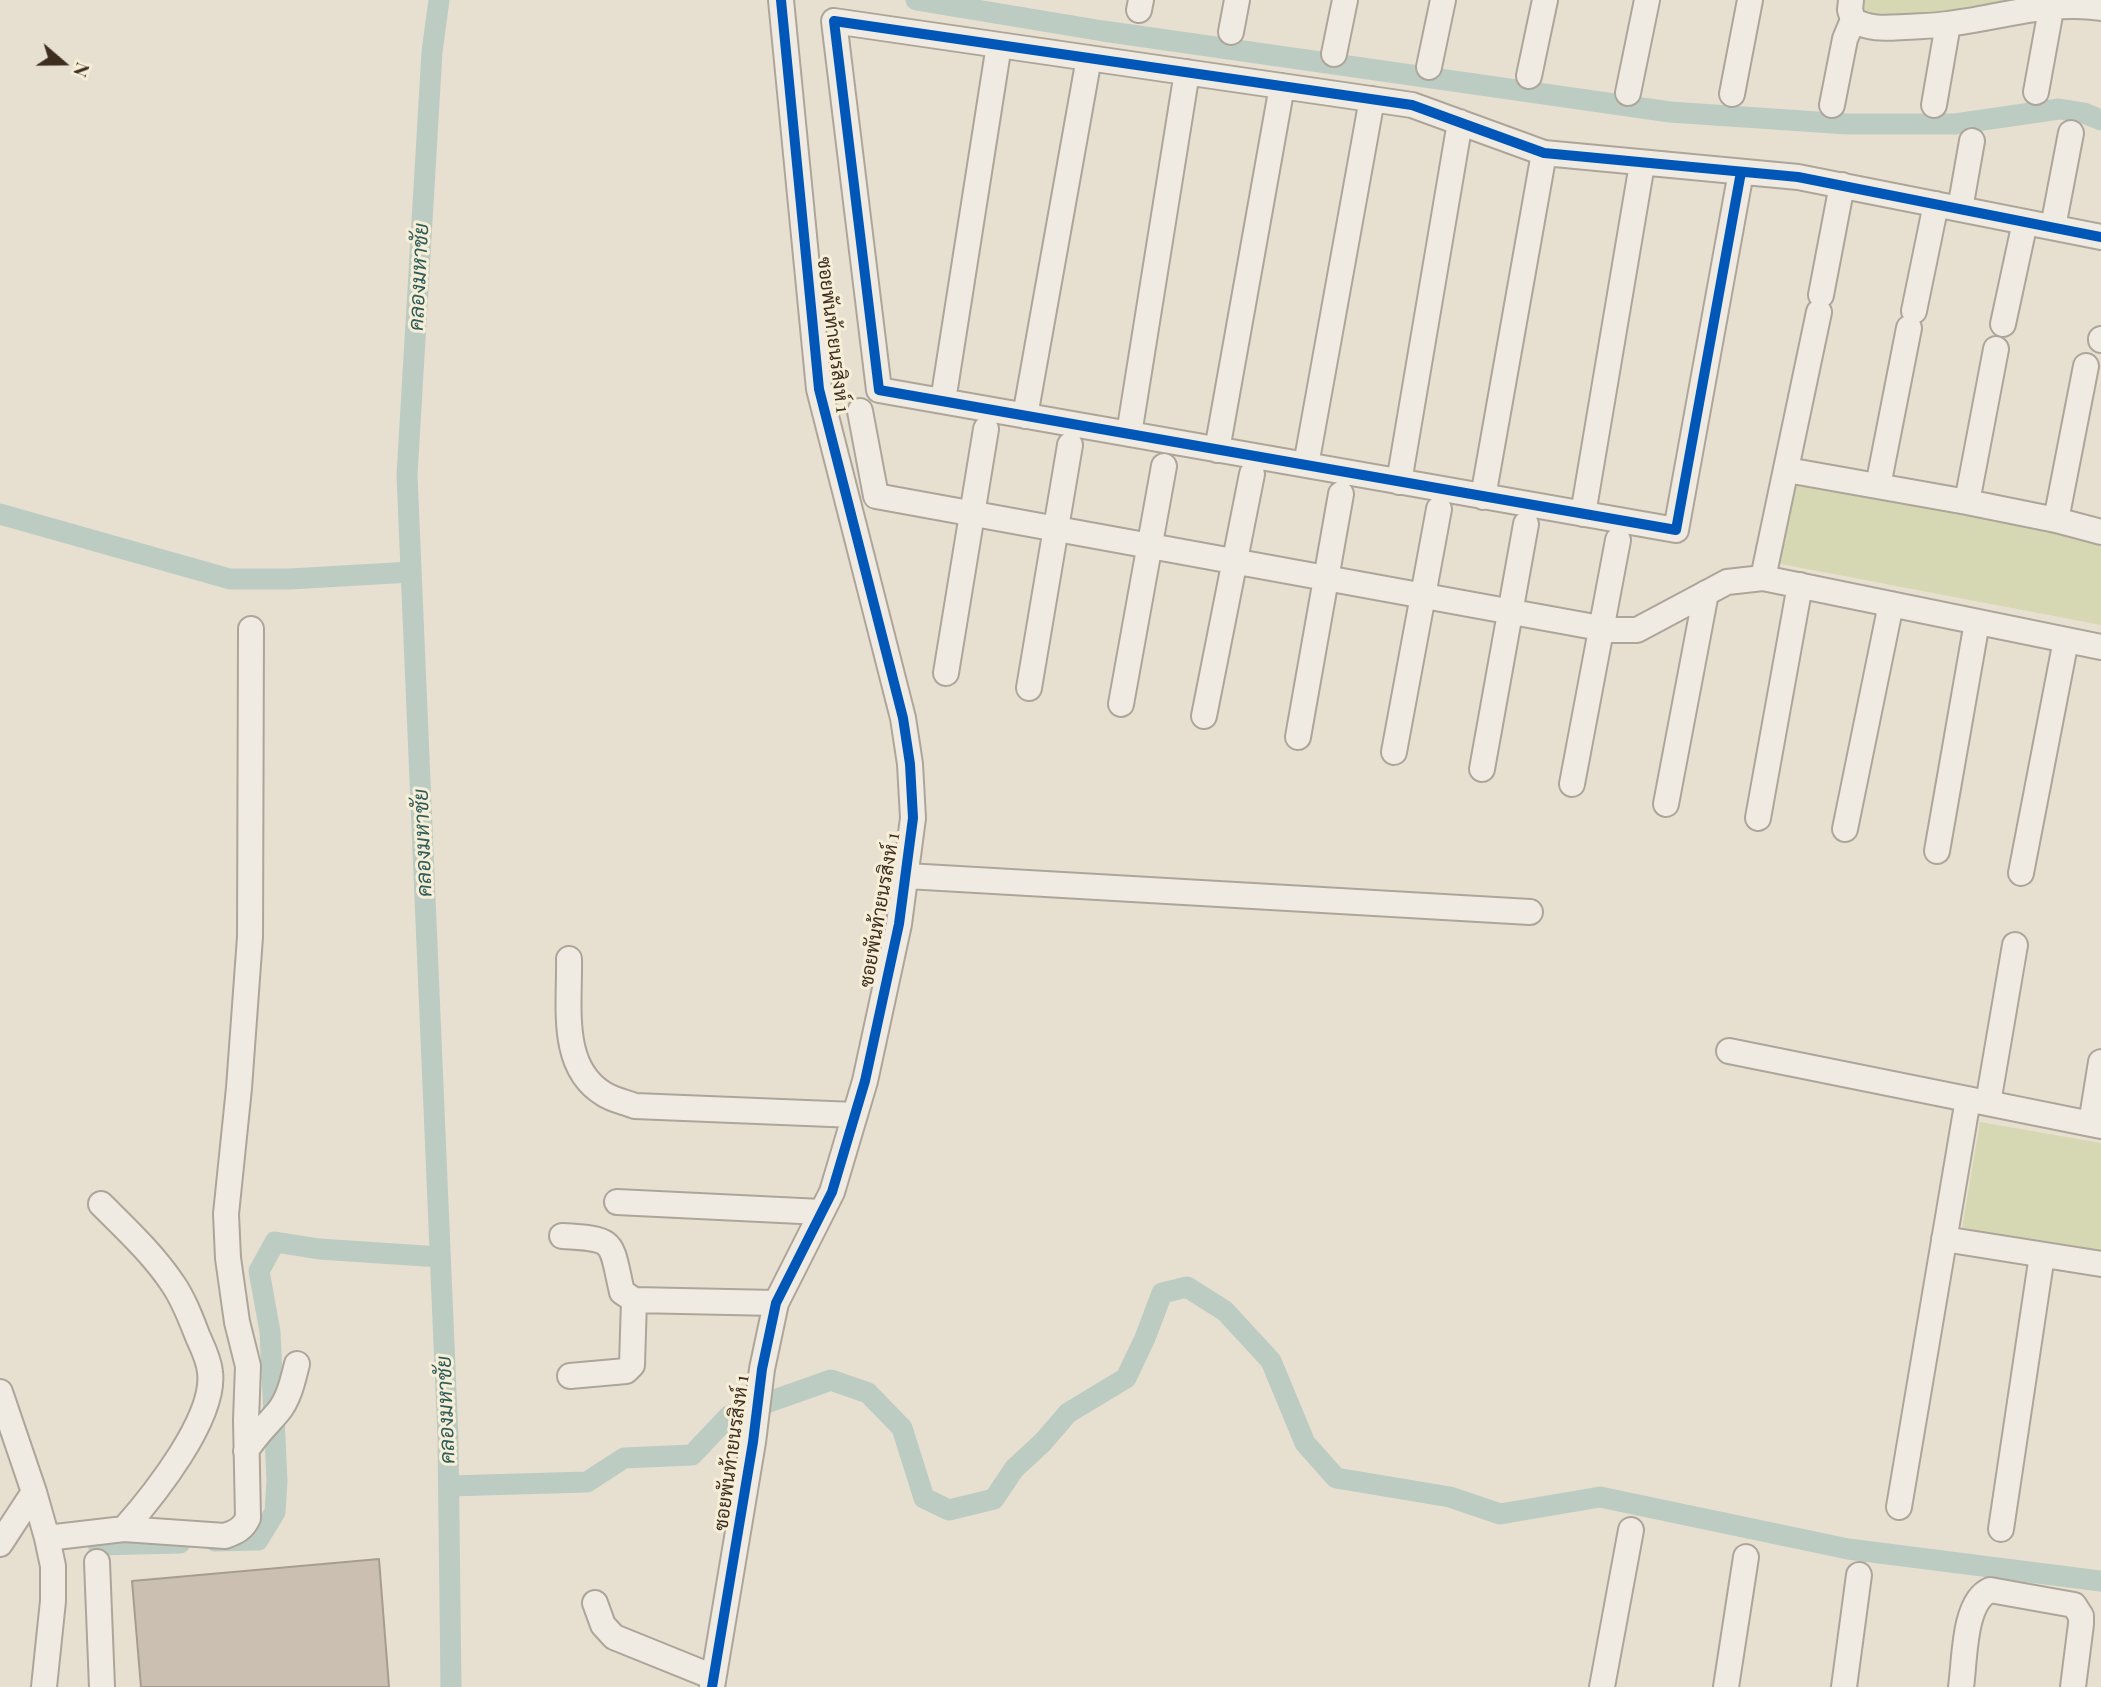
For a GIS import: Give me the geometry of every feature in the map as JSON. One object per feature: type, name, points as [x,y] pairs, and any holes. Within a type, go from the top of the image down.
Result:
[{"type":"street","points":[[1231,32],[1237,0]]},
{"type":"street","points":[[1334,54],[1345,0]]},
{"type":"street","points":[[1429,68],[1443,0]]},
{"type":"street","points":[[1529,76],[1545,0]]},
{"type":"street","points":[[1628,93],[1647,0]]},
{"type":"street","points":[[1732,94],[1750,0]]},
{"type":"street","name":"ซอยพันท้ายนรสิงห์ 1","points":[[713,1682],[753,1442],[762,1369],[776,1303],[832,1192],[855,1115],[868,1068],[899,924],[913,818],[911,764],[903,719],[818,389],[781,3]]},
{"type":"street","points":[[1852,10],[1862,26],[1877,29],[1948,24],[2052,4],[2073,3],[2101,8]]},
{"type":"street","points":[[2036,92],[2052,4]]},
{"type":"street","points":[[1832,105],[1852,10]]},
{"type":"street","points":[[1741,172],[1676,530],[879,390],[834,21],[1412,105],[1544,153],[1798,177],[2101,237]]},
{"type":"street","points":[[1934,105],[1948,24]]},
{"type":"street","points":[[943,401],[999,45]]},
{"type":"street","points":[[1026,416],[1089,58]]},
{"type":"street","points":[[1129,434],[1187,72]]},
{"type":"street","points":[[1217,450],[1282,86]]},
{"type":"street","points":[[1306,465],[1372,99]]},
{"type":"street","points":[[1399,482],[1460,122]]},
{"type":"street","points":[[2053,227],[2071,133]]},
{"type":"street","points":[[1878,486],[1911,320],[1972,141]]},
{"type":"street","points":[[1483,496],[1544,153]]},
{"type":"street","points":[[1583,514],[1642,164]]},
{"type":"street","points":[[1763,578],[1787,470],[1842,185]]},
{"type":"street","points":[[2003,324],[2025,222]]},
{"type":"street","points":[[1967,502],[1996,349]]},
{"type":"street","points":[[2056,520],[2086,366]]},
{"type":"street","points":[[860,411],[876,496],[1602,629],[1637,630],[1727,582],[1763,578],[2101,648]]},
{"type":"street","points":[[946,673],[986,429]]},
{"type":"street","points":[[1030,688],[1070,445]]},
{"type":"street","points":[[1121,704],[1164,466]]},
{"type":"street","points":[[1787,470],[1967,502],[2101,532]]},
{"type":"street","points":[[1204,716],[1252,474]]},
{"type":"street","points":[[1298,737],[1341,494]]},
{"type":"street","points":[[1394,752],[1439,509]]},
{"type":"street","points":[[1482,769],[1526,524]]},
{"type":"street","points":[[1572,784],[1618,540]]},
{"type":"street","points":[[1758,818],[1800,585]]},
{"type":"street","points":[[1666,804],[1706,593]]},
{"type":"street","points":[[1845,829],[1891,604]]},
{"type":"street","points":[[1937,851],[1977,622]]},
{"type":"street","points":[[47,1538],[124,1529],[225,1536],[244,1526],[248,1518],[248,1366],[237,1322],[228,1258],[226,1214],[250,937],[251,629]]},
{"type":"street","points":[[2021,873],[2066,640]]},
{"type":"street","points":[[907,876],[1530,912]]},
{"type":"street","points":[[1899,1507],[1944,1240],[2015,945]]},
{"type":"street","points":[[569,959],[571,1044],[581,1074],[605,1095],[635,1106],[855,1115]]},
{"type":"street","points":[[1729,1051],[2096,1125],[2101,1062]]},
{"type":"street","points":[[617,1202],[821,1212]]},
{"type":"street","points":[[101,1204],[148,1252],[173,1284],[188,1310],[211,1373],[204,1408],[178,1459],[147,1503],[124,1529]]},
{"type":"street","points":[[562,1236],[598,1238],[607,1242],[613,1253],[622,1292],[634,1300],[776,1303]]},
{"type":"street","points":[[1944,1240],[2101,1264]]},
{"type":"street","points":[[2001,1529],[2042,1255]]},
{"type":"street","points":[[570,1376],[626,1371],[632,1365],[634,1300]]},
{"type":"street","points":[[246,1451],[279,1410],[292,1385],[297,1364]]},
{"type":"street","points":[[0,1392],[34,1492],[53,1566],[44,1687]]},
{"type":"street","points":[[0,1544],[34,1492]]},
{"type":"street","points":[[1602,1687],[1631,1530]]},
{"type":"street","points":[[1726,1687],[1746,1557]]},
{"type":"street","points":[[97,1562],[102,1687]]},
{"type":"street","points":[[1844,1687],[1859,1575]]},
{"type":"street","points":[[1961,1687],[1971,1611],[1982,1594],[1990,1590],[2074,1605],[2081,1616],[2081,1624],[2073,1687]]},
{"type":"street","points":[[595,1603],[603,1625],[614,1637],[713,1682]]},
{"type":"green space","points":[[1857,0],[2013,0],[1880,20],[1861,14]]},
{"type":"green space","points":[[1794,482],[2075,532],[2101,545],[2101,625],[1776,563]]},
{"type":"green space","points":[[1980,1122],[2101,1143],[2101,1252],[1962,1228]]},
{"type":"building","points":[[379,1559],[389,1687],[141,1687],[132,1581]]},
{"type":"waterway","name":"คลองมหาชัย","points":[[439,0],[432,52],[407,475],[448,1438],[451,1687]]},
{"type":"waterway","points":[[916,0],[1103,31],[1670,112],[1847,124],[1955,124],[2059,109],[2084,113],[2101,120]]},
{"type":"waterway","points":[[0,514],[230,579],[290,579],[411,572]]},
{"type":"waterway","points":[[215,1541],[258,1540],[275,1512],[277,1481],[270,1332],[259,1271],[275,1242],[319,1249],[440,1257]]},
{"type":"waterway","points":[[449,1486],[587,1482],[624,1458],[692,1455],[729,1416],[831,1380],[868,1393],[902,1428],[924,1498],[949,1510],[994,1499],[1014,1469],[1043,1442],[1068,1413],[1126,1378],[1162,1293],[1187,1287],[1225,1311],[1271,1361],[1305,1443],[1336,1478],[1450,1497],[1500,1514],[1600,1497],[1848,1549],[2101,1581]]},
{"type":"waterway","points":[[98,1545],[180,1543]]},
{"type":"cycle path","points":[[712,1687],[753,1442],[762,1369],[776,1303],[832,1192],[865,1081],[899,924],[913,818],[910,764],[903,718],[819,389],[781,0]]},
{"type":"cycle path","points":[[1741,172],[1676,530],[879,390],[834,21],[1412,105],[1544,153],[1798,177],[2101,237]]}]
